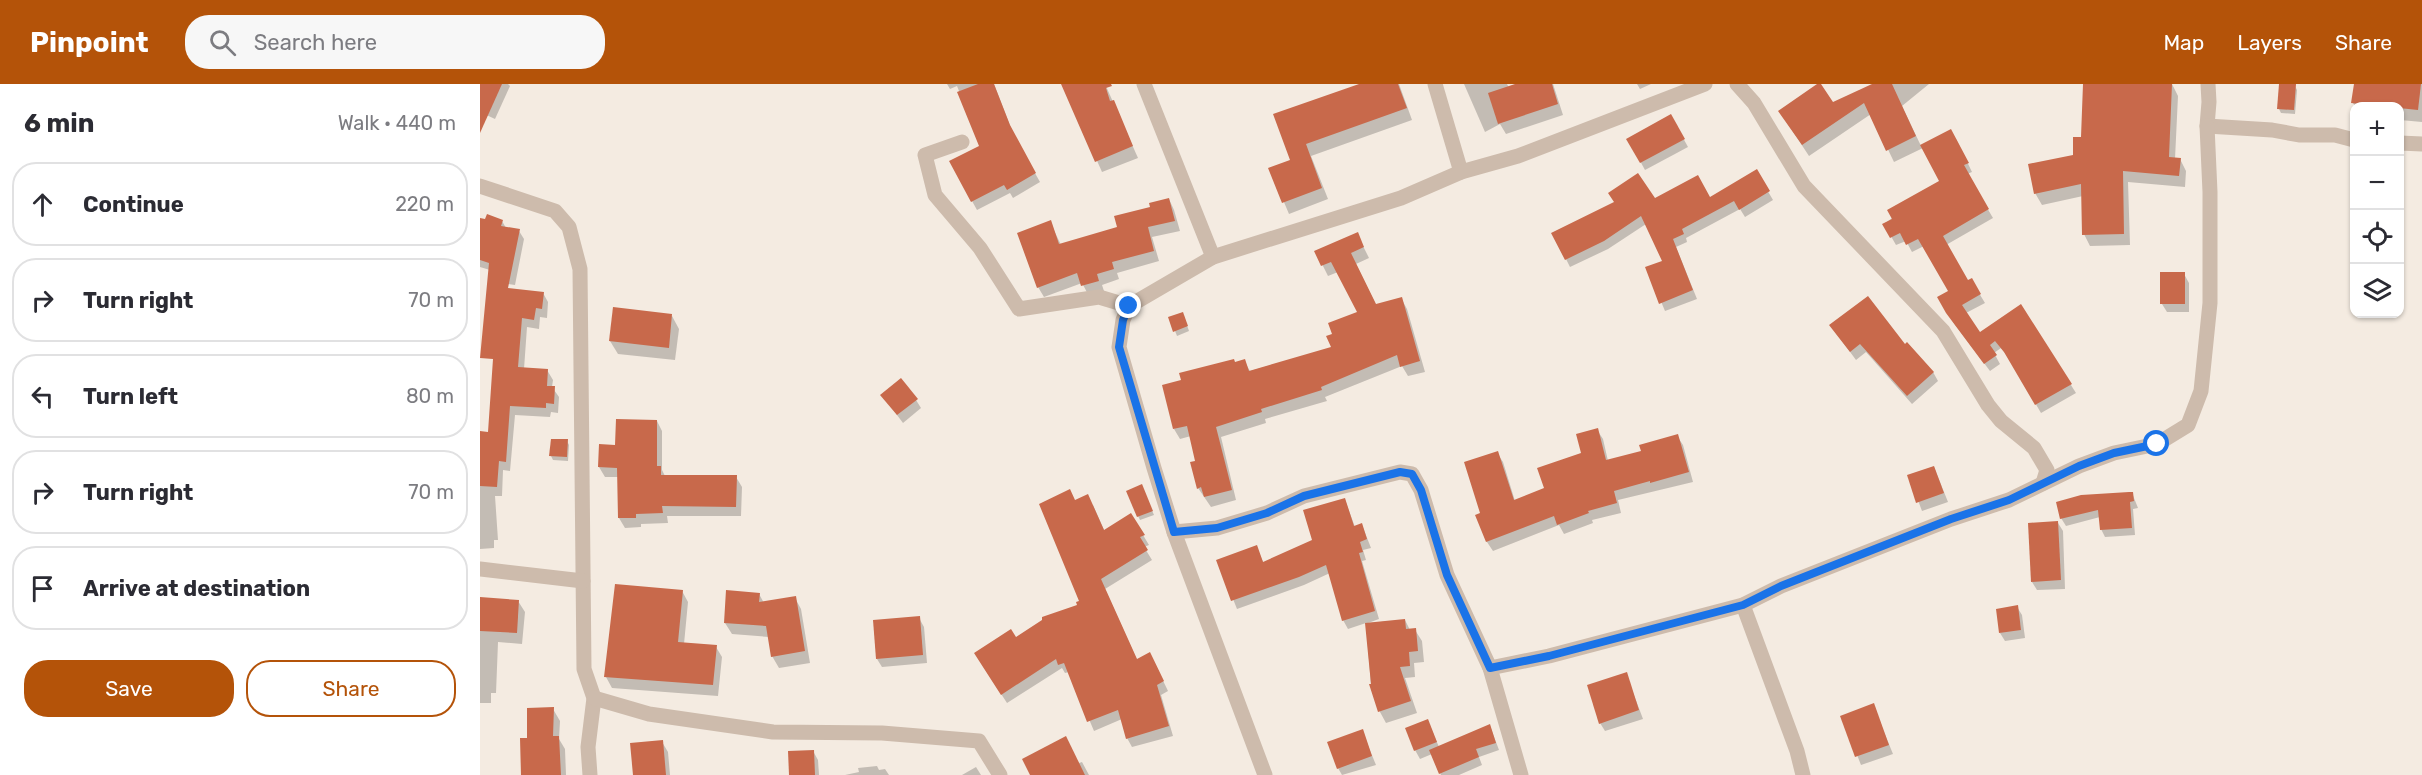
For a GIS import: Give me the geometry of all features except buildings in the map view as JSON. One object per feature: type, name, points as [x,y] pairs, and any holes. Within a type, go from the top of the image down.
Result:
[{"type":"street","points":[[1144,84],[1213,257]]},
{"type":"street","points":[[1435,84],[1461,172]]},
{"type":"street","points":[[1265,775],[1174,532],[1119,347],[1123,320],[1129,306],[1213,257],[1401,198],[1461,172],[1518,156],[1705,84]]},
{"type":"street","points":[[1737,84],[1754,103],[1804,186],[1943,331],[1988,405],[2001,421],[2034,448],[2047,470],[2043,483]]},
{"type":"street","points":[[1490,668],[1549,656],[1743,605],[1781,586],[1951,519],[2009,500],[2079,466],[2114,453],[2157,444],[2188,425],[2201,391],[2210,303],[2208,84]]},
{"type":"street","points":[[2207,126],[2335,135],[2350,139]]},
{"type":"street","points":[[962,142],[926,155],[935,195],[980,248],[1019,309],[1099,297],[1129,306]]},
{"type":"street","points":[[2404,143],[2422,144]]},
{"type":"street","points":[[480,186],[555,211],[569,227],[577,259],[580,281],[584,669],[594,698],[588,747],[590,775]]},
{"type":"street","points":[[1174,532],[1217,528],[1267,513],[1304,496],[1400,472],[1412,474],[1421,490],[1447,575],[1490,668],[1521,775]]},
{"type":"street","points":[[480,569],[583,581]]},
{"type":"street","points":[[1743,605],[1797,751],[1803,775]]},
{"type":"street","points":[[594,698],[649,714],[773,732],[882,733],[979,741],[1000,775]]},
{"type":"route","points":[[1129,306],[1123,320],[1119,347],[1174,532],[1217,528],[1267,513],[1304,496],[1400,472],[1412,474],[1421,490],[1447,575],[1490,668],[1549,656],[1743,605],[1781,586],[1951,519],[2009,500],[2079,466],[2114,453],[2157,444]]}]
